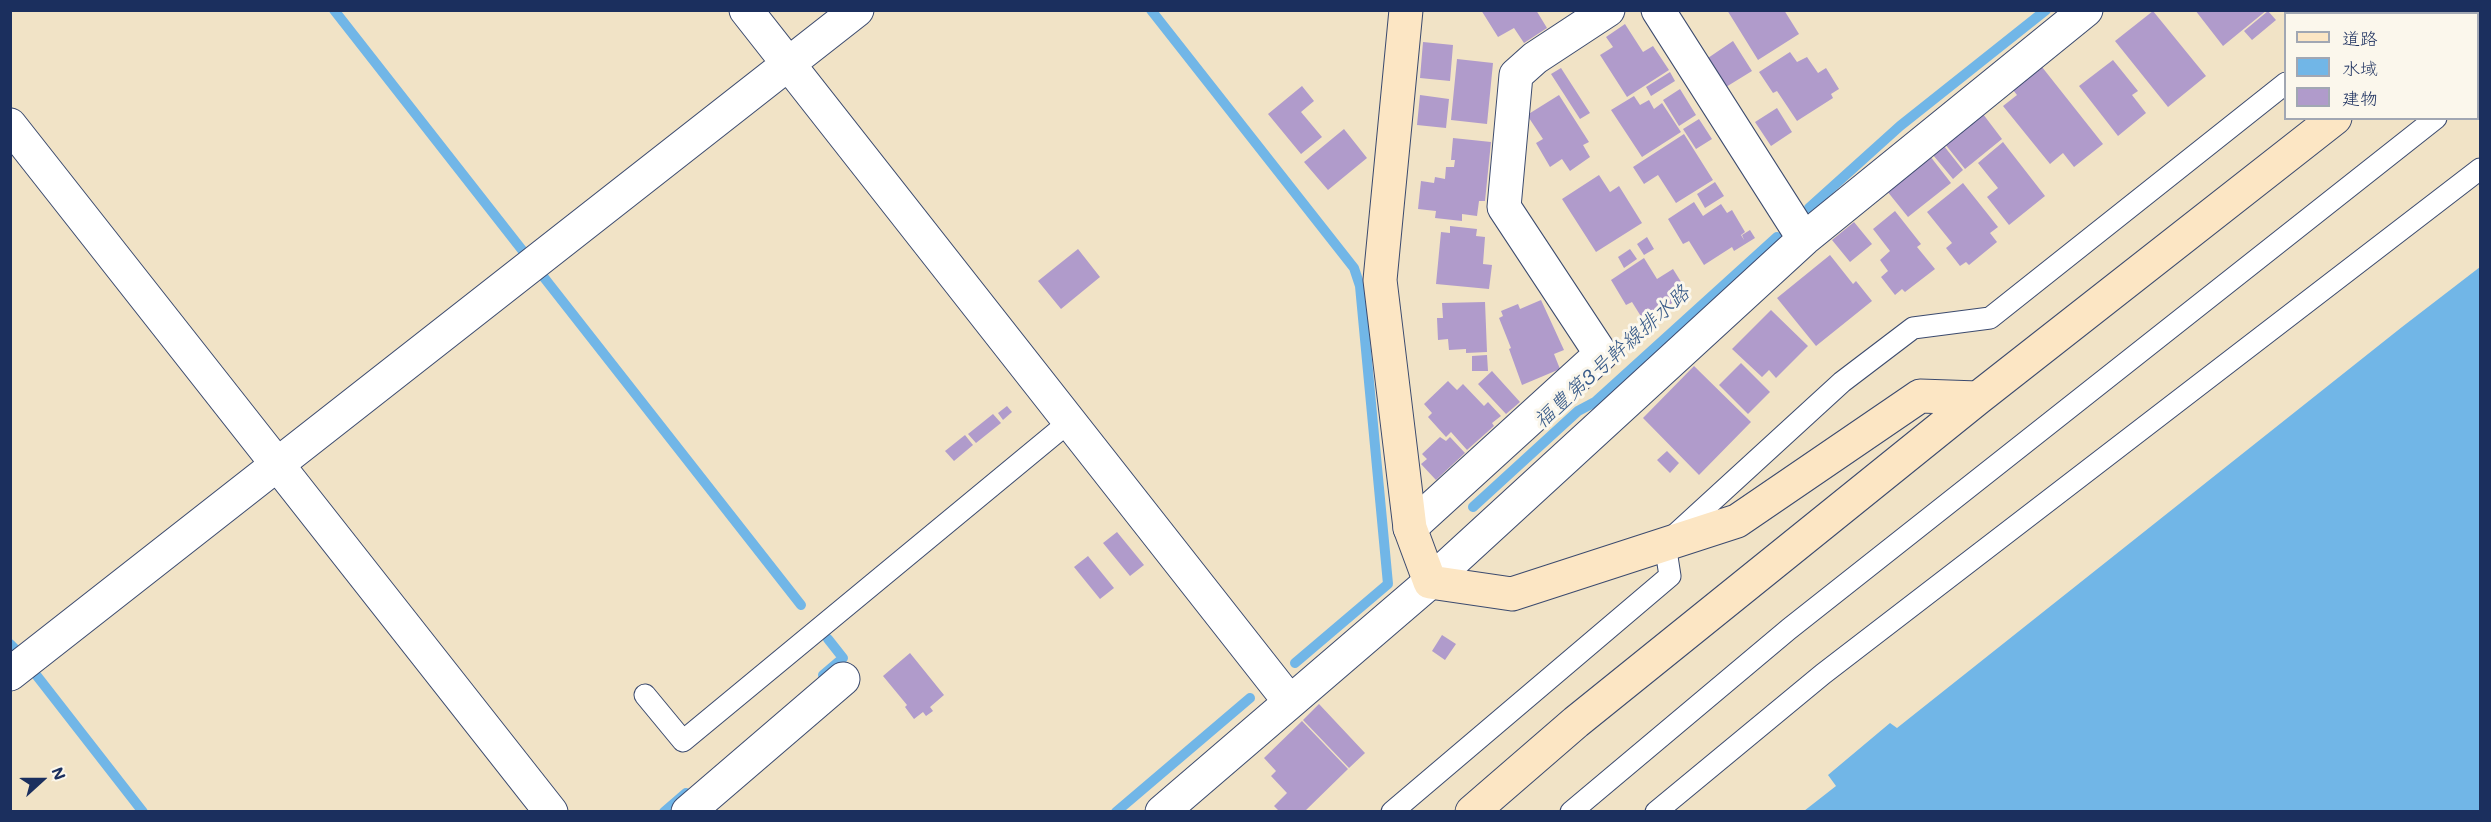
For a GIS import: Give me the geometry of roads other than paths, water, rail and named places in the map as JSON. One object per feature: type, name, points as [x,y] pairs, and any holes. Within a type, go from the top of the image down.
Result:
[{"type":"street","points":[[747,10],[1290,702]]},
{"type":"street","points":[[10,674],[857,10]]},
{"type":"street","points":[[1406,10],[1380,280],[1410,528],[1430,582]]},
{"type":"street","points":[[1410,528],[1601,354],[1504,207],[1516,75],[1535,58],[1608,10]]},
{"type":"street","points":[[1658,10],[1804,239]]},
{"type":"street","points":[[1162,812],[1430,582],[1804,239],[2086,10]]},
{"type":"street","points":[[1472,812],[1576,722],[1978,399],[2332,120]]},
{"type":"street","points":[[10,125],[551,812]]},
{"type":"street","points":[[1430,582],[1512,594],[1737,521],[1920,396],[1978,399]]},
{"type":"street","points":[[688,812],[843,678]]},
{"type":"lane","points":[[1392,812],[1670,576],[1665,544],[1842,382],[1913,328],[1990,318],[2284,85]]},
{"type":"lane","points":[[1570,812],[1789,629],[2433,120]]},
{"type":"lane","points":[[1656,812],[1823,674],[2481,169]]},
{"type":"lane","points":[[645,695],[683,741],[1069,422]]},
{"type":"water","points":[[2480,267],[2480,811],[1804,811],[1836,786],[1828,775],[1890,723],[1897,728]]},
{"type":"waterway","points":[[334,10],[526,255]]},
{"type":"waterway","points":[[1151,10],[1354,268],[1360,286],[1388,584],[1295,663]]},
{"type":"waterway","name":"福豊第3号幹線排水路","points":[[1809,208],[1900,126],[2046,10]]},
{"type":"waterway","name":"福豊第3号幹線排水路","points":[[1473,507],[1578,411],[1595,402],[1777,237]]},
{"type":"waterway","points":[[542,275],[801,605]]},
{"type":"waterway","points":[[823,675],[843,658],[828,639]]},
{"type":"waterway","points":[[10,644],[16,650]]},
{"type":"waterway","points":[[37,676],[143,812]]},
{"type":"waterway","name":"福豊第3号幹線排水路","points":[[1116,812],[1250,698]]},
{"type":"waterway","points":[[664,812],[686,793]]}]
